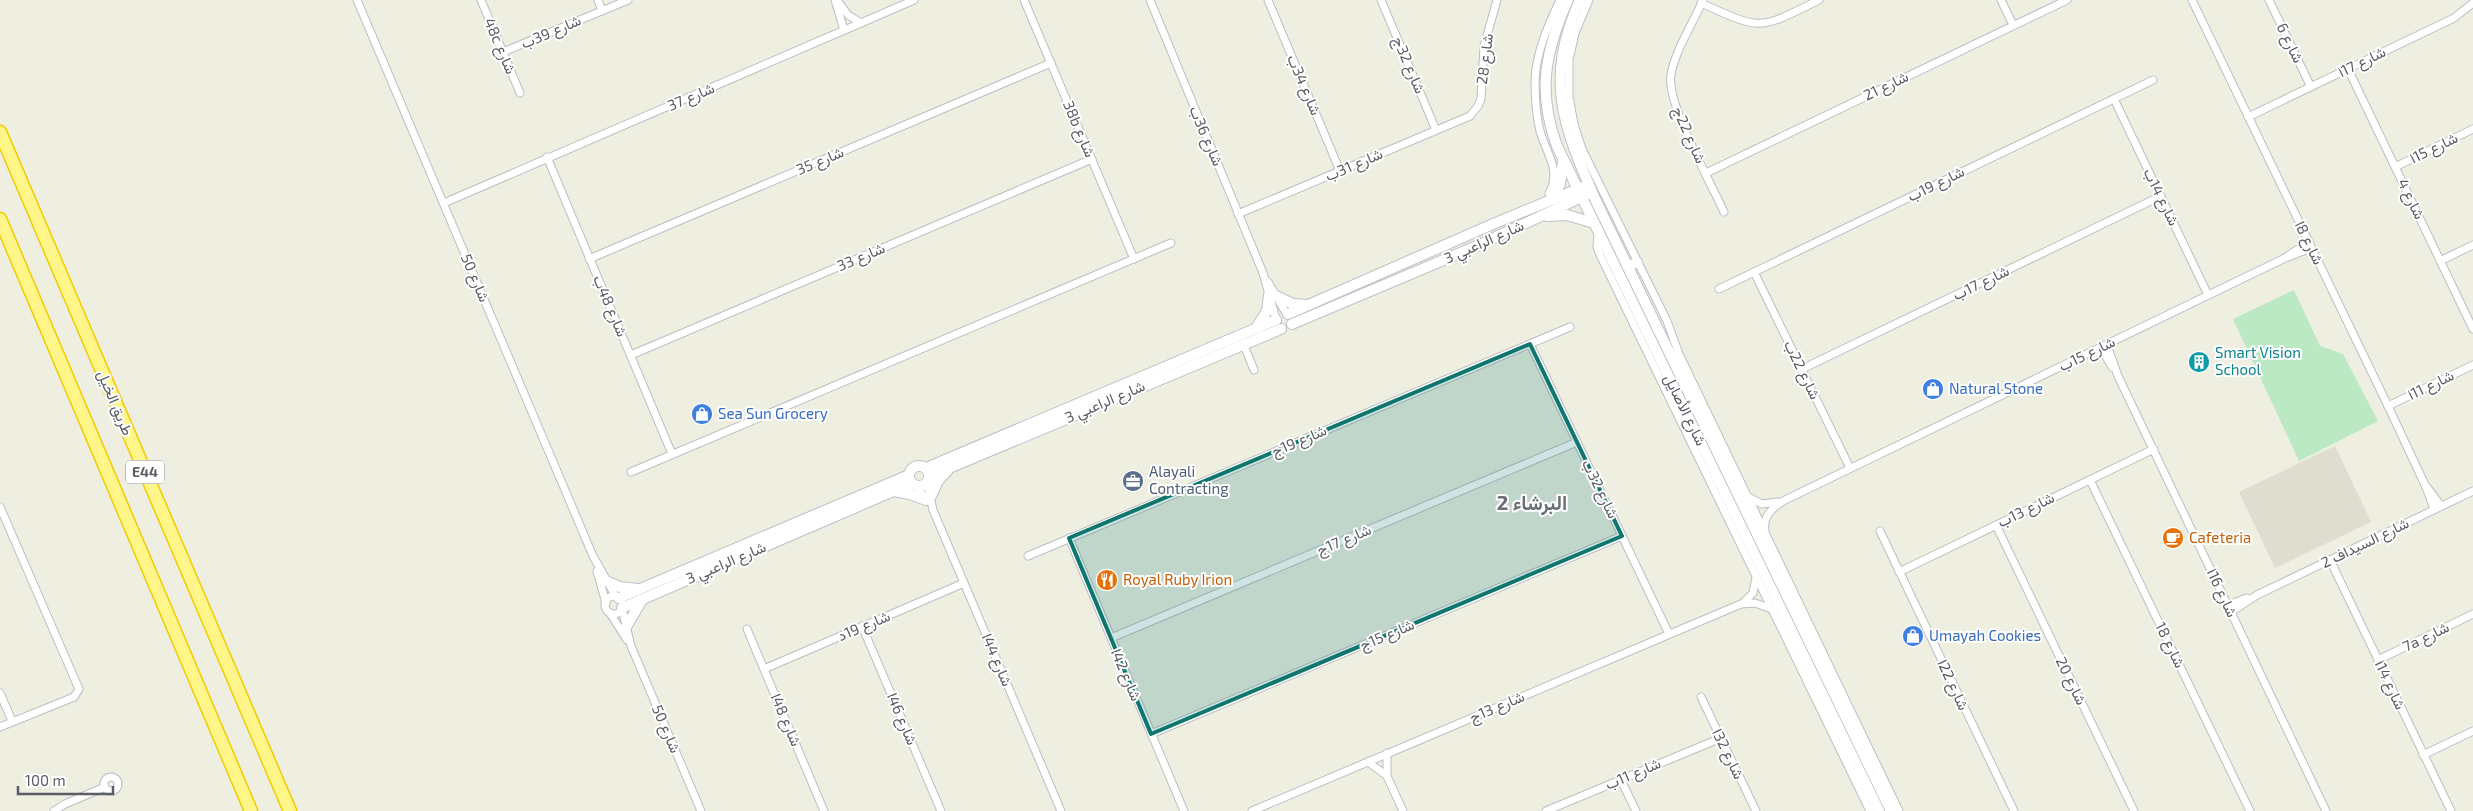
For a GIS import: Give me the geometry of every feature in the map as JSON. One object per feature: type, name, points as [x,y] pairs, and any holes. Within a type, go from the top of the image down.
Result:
[{"type":"highway","name":"طريق الخيل","points":[[0,132],[290,811]]},
{"type":"highway","name":"E44","points":[[0,219],[251,811]]},
{"type":"street","name":"شارع 50","points":[[357,0],[592,556],[606,603]]},
{"type":"street","name":"48c شارع","points":[[481,0],[520,92]]},
{"type":"street","points":[[598,0],[602,11]]},
{"type":"street","name":"شارع 39ب","points":[[503,52],[628,0]]},
{"type":"street","points":[[836,0],[848,15],[862,22]]},
{"type":"street","points":[[836,0],[844,30]]},
{"type":"street","name":"شارع 37","points":[[443,201],[914,0]]},
{"type":"street","name":"38b شارع","points":[[1024,0],[1134,258]]},
{"type":"street","name":"شارع 36ب","points":[[1150,0],[1263,273],[1273,295],[1287,314]]},
{"type":"street","name":"شارع 34ب","points":[[1268,0],[1340,171]]},
{"type":"street","name":"شارع 32ج","points":[[1381,0],[1436,130]]},
{"type":"street","name":"شارع 28","points":[[1470,116],[1478,106],[1481,98],[1484,46],[1497,0]]},
{"type":"street","points":[[1546,201],[1553,187],[1555,176],[1554,165],[1538,122],[1536,69],[1543,36],[1560,0]]},
{"type":"street","name":"شارع الأصايل","points":[[1568,0],[1551,42],[1545,81],[1549,121],[1562,158],[1694,437],[1879,811]]},
{"type":"street","name":"شارع الأصايل","points":[[1580,0],[1566,38],[1561,99],[1566,128],[1590,188],[1633,264],[1770,561],[1891,811]]},
{"type":"street","points":[[1589,0],[1564,70],[1578,137],[1633,264]]},
{"type":"street","points":[[1702,1],[1745,22],[1763,25],[1774,22],[1818,0]]},
{"type":"street","points":[[2001,0],[2013,25]]},
{"type":"street","name":"شارع 21","points":[[1706,173],[2067,0]]},
{"type":"street","name":"شارع 8ا","points":[[2192,0],[2388,406],[2426,487],[2434,509]]},
{"type":"street","name":"شارع 6","points":[[2269,0],[2312,87]]},
{"type":"street","name":"شارع 22ج","points":[[1702,1],[1675,62],[1671,87],[1675,106],[1724,212]]},
{"type":"street","name":"شارع 17ا","points":[[2248,117],[2454,18],[2473,3]]},
{"type":"street","name":"شارع 35","points":[[590,259],[1051,63]]},
{"type":"street","name":"شارع 4","points":[[2348,69],[2473,329]]},
{"type":"street","name":"شارع 19ب","points":[[1719,289],[2153,80]]},
{"type":"street","name":"شارع 14ب","points":[[2114,99],[2208,295]]},
{"type":"street","name":"شارع 31ب","points":[[1238,214],[1470,116]]},
{"type":"street","name":"شارع 15ا","points":[[2395,167],[2473,130]]},
{"type":"street","name":"شارع 48ب","points":[[547,158],[672,454]]},
{"type":"street","points":[[1546,201],[1560,184],[1562,158]]},
{"type":"street","name":"شارع 33","points":[[631,355],[1092,159]]},
{"type":"street","name":"شارع الراعبي 3","points":[[1292,324],[1479,246],[1536,219],[1590,188]]},
{"type":"street","name":"شارع الراعبي 3","points":[[1287,314],[1312,305],[1546,201],[1579,193]]},
{"type":"street","name":"شارع 17ب","points":[[1802,369],[2161,196]]},
{"type":"street","points":[[1536,219],[1567,215],[1596,227]]},
{"type":"street","points":[[631,472],[1171,243]]},
{"type":"street","name":"شارع 15ب","points":[[1766,536],[1764,524],[1766,516],[1771,509],[1783,501],[2310,245]]},
{"type":"street","points":[[2440,261],[2473,245]]},
{"type":"street","name":"شارع 22ب","points":[[1754,272],[1850,468]]},
{"type":"street","points":[[1255,329],[1264,316],[1273,295],[1293,304],[1312,305]]},
{"type":"street","name":"شارع 36ب","points":[[1273,295],[1278,322]]},
{"type":"street","points":[[1280,314],[1287,314],[1291,317],[1292,324],[1287,329],[1278,322],[1280,314]]},
{"type":"street","name":"شارع الراعبي 3","points":[[928,475],[1255,329],[1278,322]]},
{"type":"street","name":"شارع الراعبي 3","points":[[928,475],[950,468],[1243,343],[1278,322]]},
{"type":"street","name":"شارع 19ج","points":[[1028,556],[1570,327]]},
{"type":"street","points":[[1243,343],[1254,370]]},
{"type":"street","name":"شارع 32ب","points":[[1530,344],[1669,634]]},
{"type":"street","name":"شارع 16ا","points":[[2104,346],[2326,811]]},
{"type":"street","name":"شارع 11ا","points":[[2388,406],[2473,365]]},
{"type":"street","points":[[1698,403],[1746,494],[1899,811]]},
{"type":"street","points":[[1694,437],[1756,573],[1870,811]]},
{"type":"street","name":"شارع 17ج","points":[[1110,638],[1577,442]]},
{"type":"street","name":"شارع 13ب","points":[[1899,572],[2154,449]]},
{"type":"street","points":[[915,466],[928,475],[913,481],[915,466]]},
{"type":"street","points":[[893,491],[928,498],[938,481],[950,468]]},
{"type":"street","name":"شارع 44ا","points":[[928,475],[928,498]]},
{"type":"street","name":"شارع 18","points":[[2090,480],[2250,811]]},
{"type":"street","name":"شارع الراعبي 3","points":[[642,593],[893,491],[913,481]]},
{"type":"street","name":"شارع الراعبي 3","points":[[620,603],[913,481]]},
{"type":"street","name":"شارع 44ا","points":[[913,481],[928,498],[1061,811]]},
{"type":"street","name":"شارع 8ا","points":[[2426,487],[2442,506]]},
{"type":"street","name":"شارع السيداف 2","points":[[2229,608],[2473,491]]},
{"type":"street","name":"شارع 15ب","points":[[1746,494],[1751,500],[1762,504],[1783,501]]},
{"type":"street","points":[[0,507],[78,686],[78,692],[74,697],[0,727]]},
{"type":"street","name":"شارع 20","points":[[1996,525],[2134,811]]},
{"type":"street","name":"شارع 22ا","points":[[1880,531],[2014,811]]},
{"type":"street","name":"شارع 15ج","points":[[1151,734],[1622,536]]},
{"type":"street","points":[[1766,536],[1770,561]]},
{"type":"street","name":"شارع 42ا","points":[[1069,538],[1184,811]]},
{"type":"street","name":"شارع 50","points":[[592,556],[620,603],[631,646],[701,811]]},
{"type":"street","name":"شارع 14ا","points":[[2330,560],[2451,811]]},
{"type":"street","points":[[1742,604],[1750,597],[1755,588],[1756,573]]},
{"type":"street","points":[[606,581],[642,593],[626,627]]},
{"type":"street","name":"شارع 19د","points":[[764,668],[964,583]]},
{"type":"street","points":[[610,597],[620,603],[617,613],[610,613],[606,608],[606,603],[610,597]]},
{"type":"street","name":"شارع 13ج","points":[[1252,811],[1742,604],[1755,602],[1773,609]]},
{"type":"street","name":"شارع 50","points":[[610,613],[631,646]]},
{"type":"street","name":"7a شارع","points":[[2378,660],[2473,614]]},
{"type":"street","name":"شارع 46ا","points":[[862,626],[941,811]]},
{"type":"street","name":"شارع 48ا","points":[[747,629],[824,811]]},
{"type":"street","points":[[0,693],[12,721]]},
{"type":"street","name":"شارع 32ا","points":[[1701,697],[1756,811]]},
{"type":"street","points":[[2423,755],[2473,731]]},
{"type":"street","name":"شارع 11ب","points":[[1546,811],[1720,738]]},
{"type":"street","points":[[1387,753],[1387,776],[1403,811]]},
{"type":"street","points":[[1368,762],[1387,776]]},
{"type":"street","points":[[1621,780],[1636,811]]},
{"type":"street","points":[[54,811],[65,804],[106,787]]},
{"type":"street","points":[[1859,788],[1873,797]]},
{"type":"highlighted area","points":[[1530,344],[1622,536],[1151,734],[1069,538]]},
{"type":"shaded area","points":[[2335,446],[2371,522],[2275,568],[2239,492]]},
{"type":"green space","points":[[2294,290],[2320,346],[2343,354],[2378,421],[2299,461],[2233,319]]},
{"type":"place","name":"Smart Vision School","points":[[2199,362]]},
{"type":"place","name":"Natural Stone","points":[[1933,389]]},
{"type":"place","name":"Sea Sun Grocery","points":[[702,414]]},
{"type":"place","name":"Alayali Contracting","points":[[1133,481]]},
{"type":"place","name":"Cafeteria","points":[[2173,538]]},
{"type":"place","name":"Royal Ruby Irion","points":[[1107,580]]},
{"type":"place","name":"Umayah Cookies","points":[[1913,636]]},
{"type":"district","name":"البرشاء 2","points":[[1532,503]]}]
